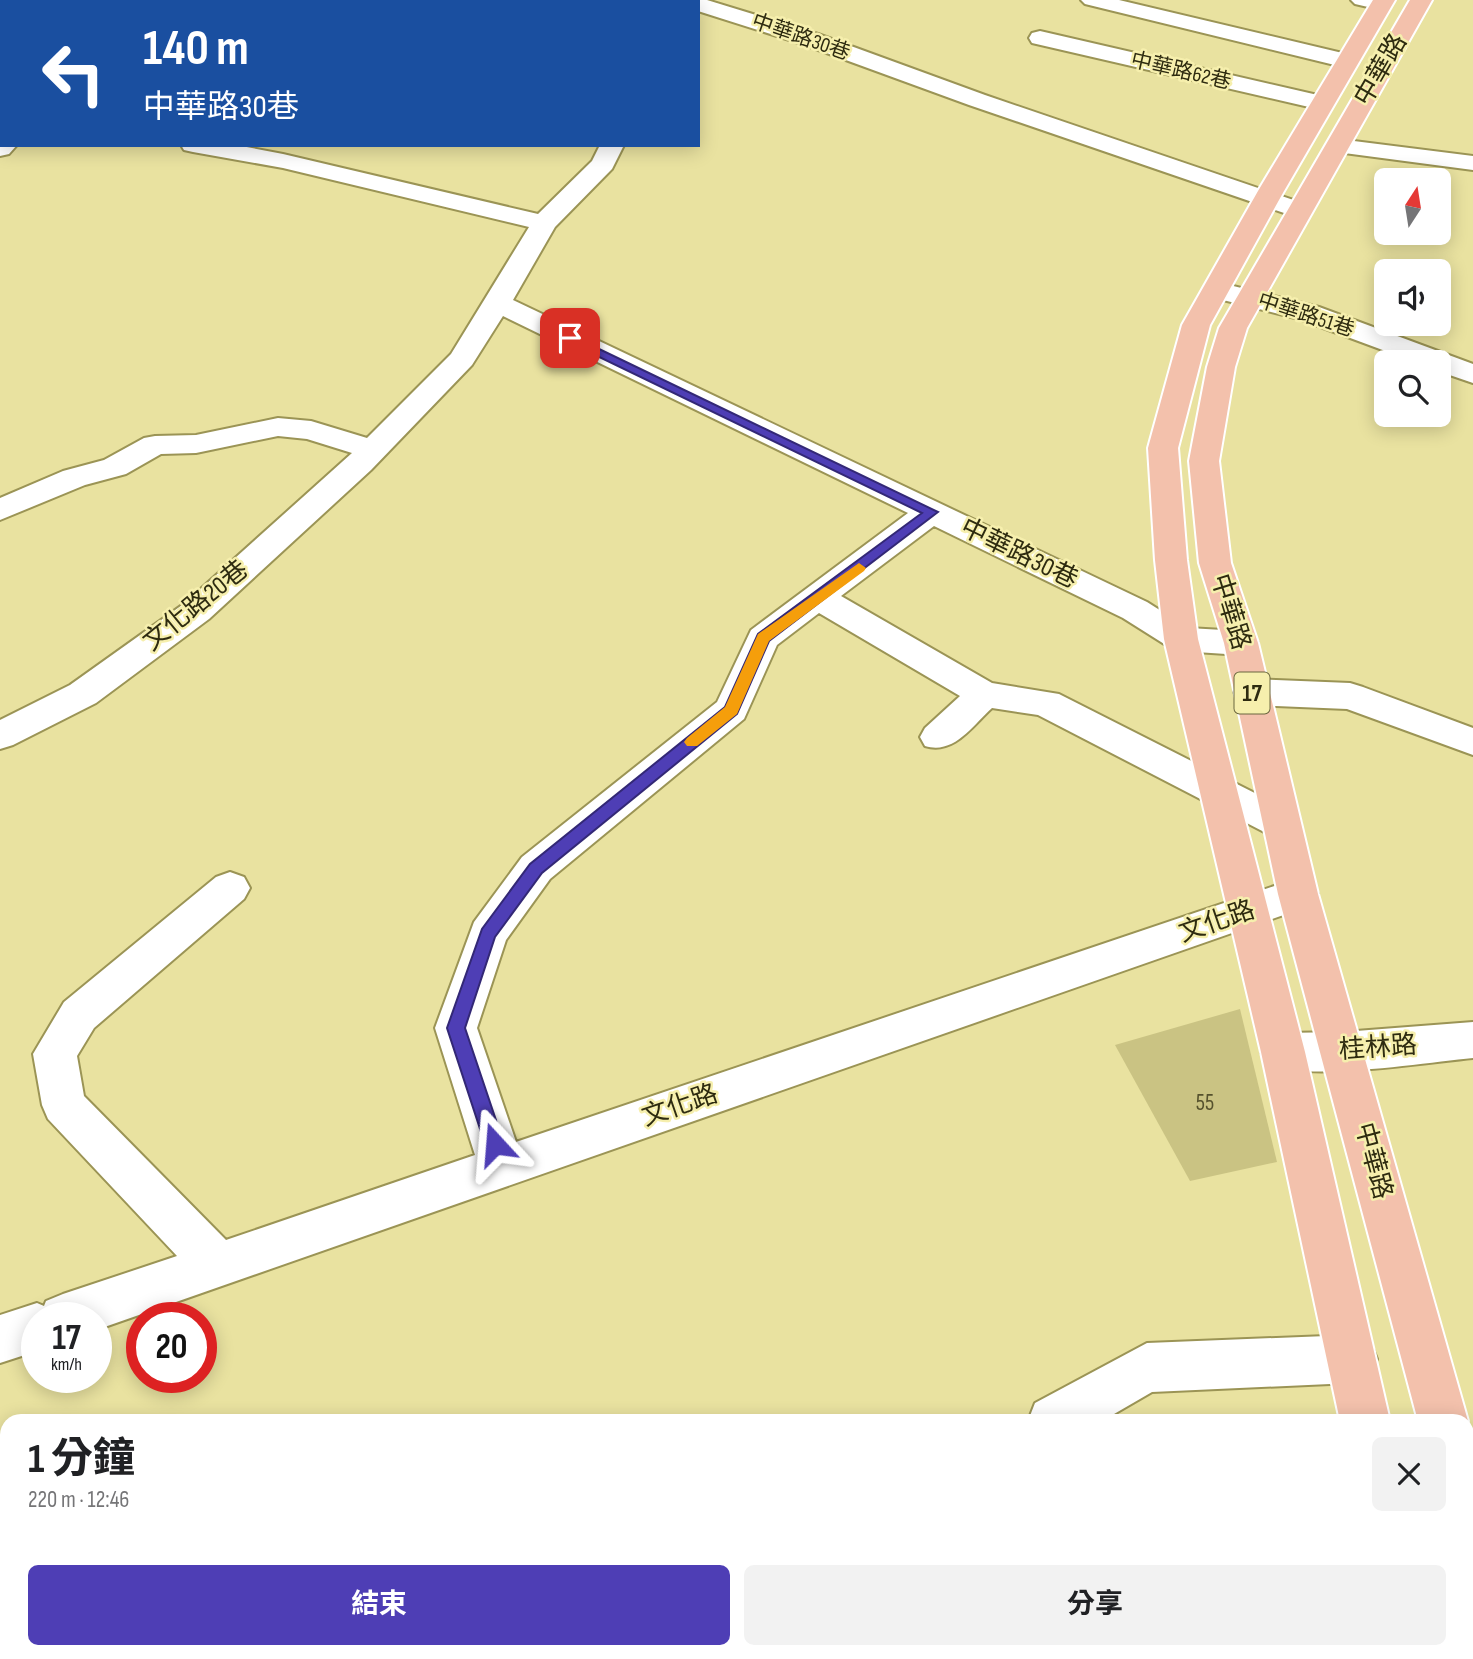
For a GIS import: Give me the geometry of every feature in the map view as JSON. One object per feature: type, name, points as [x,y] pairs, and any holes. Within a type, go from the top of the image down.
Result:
[{"type":"main road","name":"中華路","points":[[1364,1414],[1283,1052],[1181,639],[1171,560],[1163,448],[1196,325],[1233,293],[1299,210],[1421,0]]},
{"type":"main road","name":"中華路","points":[[1375,1],[1347,61],[1265,201],[1233,293],[1233,328],[1221,368],[1204,461],[1215,564],[1241,643],[1298,894],[1441,1414]]},
{"type":"street","name":"中華路62巷","points":[[1092,0],[1347,61]]},
{"type":"street","name":"中華路30巷","points":[[700,5],[810,39],[976,100],[1265,201],[1299,210]]},
{"type":"street","name":"中華路62巷","points":[[1040,38],[1322,103]]},
{"type":"street","points":[[1338,146],[1473,163]]},
{"type":"street","points":[[204,147],[284,161],[544,223]]},
{"type":"street","name":"文化路20巷","points":[[0,736],[83,694],[197,611],[372,450],[462,359],[544,223],[603,164],[611,147]]},
{"type":"street","name":"中華路51巷","points":[[1233,293],[1309,313],[1473,374]]},
{"type":"street","name":"中華路30巷","points":[[498,303],[1135,610],[1181,639],[1241,643]]},
{"type":"street","points":[[0,510],[74,478],[115,467],[155,445],[196,444],[278,428],[311,430],[372,450]]},
{"type":"street","points":[[502,1167],[456,1028],[488,934],[536,868],[732,710],[763,638],[931,512]]},
{"type":"street","points":[[819,598],[984,695],[1046,703],[1282,824]]},
{"type":"street","points":[[1252,692],[1350,696],[1473,742]]},
{"type":"street","points":[[939,737],[984,695]]},
{"type":"street","points":[[218,1265],[64,1105],[55,1054],[79,1015],[230,888]]},
{"type":"street","name":"文化路","points":[[110,1302],[1298,894]]},
{"type":"street","name":"桂林路","points":[[1283,1052],[1343,1051],[1473,1041]]},
{"type":"street","points":[[0,1339],[21,1332]]},
{"type":"street","points":[[1065,1414],[1147,1368],[1352,1359]]},
{"type":"building","points":[[1240,1009],[1277,1162],[1190,1181],[1115,1045]]},
{"type":"slow traffic","points":[[692,742],[732,710],[763,638],[859,568]]},
{"type":"route","points":[[495,1144],[456,1028],[488,934],[536,868],[732,710],[763,638],[931,512],[570,338]]}]
